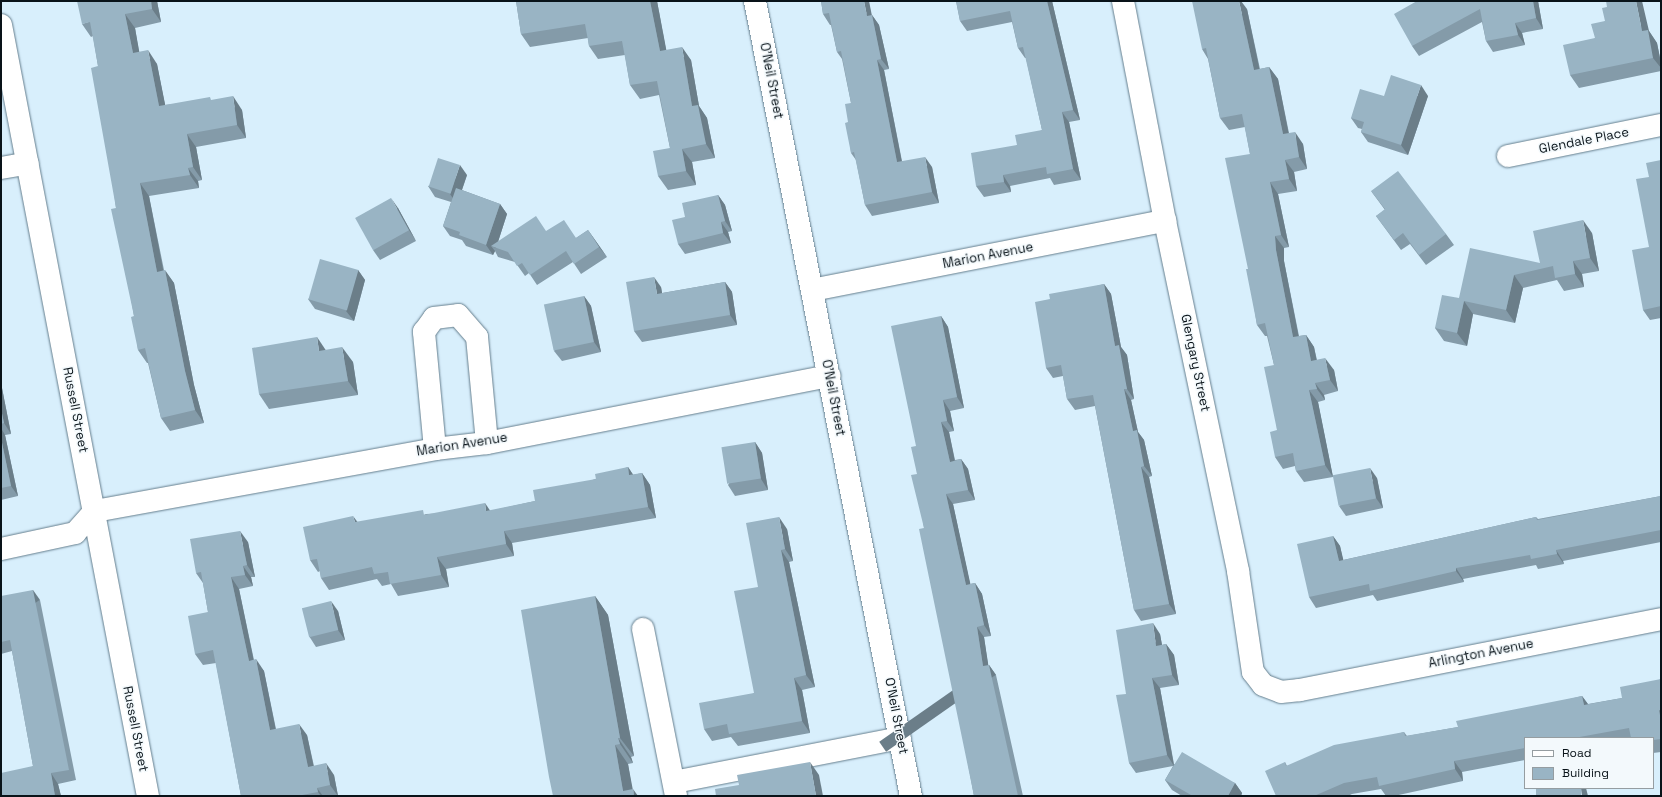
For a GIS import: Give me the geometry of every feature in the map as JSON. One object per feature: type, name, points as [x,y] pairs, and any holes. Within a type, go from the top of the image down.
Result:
[{"type":"street","name":"O'Neil Street","points":[[755,1],[911,796]]},
{"type":"street","name":"Glengary Street","points":[[1123,1],[1165,221],[1238,571],[1252,672],[1262,685],[1281,692],[1300,690]]},
{"type":"street","name":"Russell Street","points":[[1,25],[95,511],[148,796]]},
{"type":"street","name":"Glendale Place","points":[[1508,156],[1661,125]]},
{"type":"street","points":[[1,168],[28,163]]},
{"type":"street","name":"Marion Avenue","points":[[812,290],[1165,221]]},
{"type":"street","points":[[435,449],[424,332],[434,318],[458,315],[477,337],[487,442]]},
{"type":"street","name":"Marion Avenue","points":[[95,511],[435,449],[487,442],[829,376]]},
{"type":"street","points":[[1,549],[75,533],[95,511]]},
{"type":"street","name":"Arlington Avenue","points":[[1300,690],[1661,619]]},
{"type":"street","points":[[643,629],[675,789],[900,738]]},
{"type":"building","points":[[77,1],[151,1],[152,9],[125,14],[133,53],[148,50],[159,106],[210,97],[211,100],[233,96],[237,125],[187,134],[193,167],[188,168],[190,175],[140,183],[157,272],[165,270],[185,371],[195,410],[161,418],[145,348],[138,350],[131,317],[134,316],[111,209],[116,208],[91,68],[98,66],[90,22],[82,24]]},
{"type":"building","points":[[516,1],[650,1],[660,51],[682,47],[692,106],[698,105],[706,144],[682,149],[686,171],[658,176],[653,151],[670,148],[657,81],[630,85],[622,41],[589,46],[585,24],[521,34]]},
{"type":"building","points":[[821,1],[864,1],[867,16],[872,15],[881,59],[877,60],[897,162],[925,157],[932,192],[865,205],[854,152],[851,153],[845,123],[848,122],[845,104],[851,103],[841,51],[837,52],[829,13],[823,14]]},
{"type":"building","points":[[956,1],[1047,1],[1073,110],[1062,112],[1073,169],[1047,174],[1046,167],[1003,175],[1004,182],[976,186],[971,153],[1017,145],[1015,135],[1042,130],[1023,47],[1018,48],[1010,11],[960,21]]},
{"type":"building","points":[[1192,1],[1239,1],[1254,70],[1269,67],[1283,134],[1295,132],[1299,157],[1285,160],[1289,179],[1270,182],[1281,235],[1275,236],[1276,250],[1293,337],[1306,335],[1311,361],[1325,358],[1330,380],[1315,383],[1317,389],[1309,390],[1325,465],[1296,471],[1293,453],[1275,457],[1270,432],[1277,430],[1264,367],[1274,365],[1265,323],[1257,325],[1246,269],[1248,269],[1225,158],[1250,154],[1242,114],[1220,118],[1206,48],[1202,49]]},
{"type":"building","points":[[1417,1],[1533,1],[1536,18],[1515,23],[1518,35],[1486,41],[1480,9],[1412,46],[1394,14]]},
{"type":"building","points":[[1606,1],[1636,1],[1642,31],[1648,30],[1653,58],[1570,75],[1563,45],[1595,38],[1591,24],[1605,21],[1602,8],[1607,7]]},
{"type":"building","points":[[1391,75],[1421,85],[1401,145],[1361,132],[1364,122],[1351,118],[1360,89],[1384,96]]},
{"type":"building","points":[[438,158],[460,165],[451,194],[429,187]]},
{"type":"building","points":[[1661,160],[1661,306],[1643,310],[1632,250],[1649,247],[1636,179],[1649,177],[1646,163]]},
{"type":"building","points":[[1398,171],[1446,234],[1419,255],[1403,233],[1394,240],[1376,216],[1385,209],[1371,191]]},
{"type":"building","points":[[456,188],[500,204],[486,245],[459,235],[460,232],[443,226]]},
{"type":"building","points":[[718,195],[725,221],[721,222],[723,233],[678,244],[672,220],[685,217],[682,203]]},
{"type":"building","points":[[391,198],[409,230],[373,250],[355,218]]},
{"type":"building","points":[[536,216],[546,231],[564,220],[576,238],[588,230],[599,247],[574,264],[566,251],[530,275],[522,263],[517,266],[508,252],[491,246]]},
{"type":"building","points":[[1583,220],[1590,258],[1573,261],[1575,274],[1555,278],[1553,266],[1514,275],[1506,310],[1464,301],[1457,333],[1435,328],[1442,295],[1459,298],[1470,248],[1540,263],[1533,231]]},
{"type":"building","points":[[320,259],[358,270],[347,310],[308,299]]},
{"type":"building","points":[[654,277],[657,294],[725,282],[730,315],[634,331],[626,282]]},
{"type":"building","points":[[1104,284],[1115,346],[1119,345],[1127,389],[1124,389],[1133,431],[1137,430],[1144,466],[1141,467],[1169,604],[1134,610],[1093,395],[1067,399],[1061,365],[1046,368],[1035,302],[1050,299],[1049,294]]},
{"type":"building","points":[[584,296],[594,342],[554,350],[544,305]]},
{"type":"building","points":[[941,316],[957,397],[943,400],[947,421],[941,422],[950,462],[961,459],[968,490],[946,494],[966,585],[975,583],[984,625],[977,627],[983,666],[989,665],[1018,796],[974,796],[919,529],[924,528],[911,475],[917,474],[911,447],[916,446],[891,326]]},
{"type":"building","points":[[317,337],[319,351],[342,347],[348,381],[259,394],[252,348]]},
{"type":"building","points":[[1,409],[4,423],[1,424]]},
{"type":"building","points":[[1,438],[11,486],[1,488]]},
{"type":"building","points":[[755,442],[761,479],[727,484],[721,447]]},
{"type":"building","points":[[628,467],[629,475],[642,473],[648,507],[504,531],[506,544],[437,557],[441,575],[390,584],[388,572],[374,574],[372,567],[321,578],[317,559],[310,560],[303,527],[353,516],[355,522],[423,510],[424,515],[485,503],[486,511],[535,501],[533,490],[596,479],[595,474]]},
{"type":"building","points":[[1370,468],[1376,498],[1339,506],[1333,475]]},
{"type":"building","points":[[1661,496],[1661,530],[1556,550],[1557,554],[1531,559],[1530,555],[1456,568],[1456,571],[1370,591],[1369,584],[1309,597],[1297,544],[1333,536],[1339,561],[1536,517],[1537,520]]},
{"type":"building","points":[[779,517],[785,549],[781,550],[806,675],[794,678],[802,721],[729,734],[727,724],[704,729],[699,703],[754,693],[734,591],[758,587],[746,523]]},
{"type":"building","points":[[240,531],[247,565],[243,566],[245,575],[231,577],[249,661],[256,659],[270,730],[299,724],[308,767],[326,763],[330,785],[317,788],[318,792],[297,796],[241,796],[213,650],[195,654],[188,616],[208,612],[201,572],[196,573],[190,539]]},
{"type":"building","points":[[33,590],[69,770],[51,773],[55,796],[1,796],[1,773],[33,766],[10,640],[1,642],[1,596]]},
{"type":"building","points":[[595,596],[620,738],[618,738],[620,744],[615,745],[623,791],[633,789],[634,796],[553,796],[521,610]]},
{"type":"building","points":[[331,601],[338,630],[309,637],[302,608]]},
{"type":"building","points":[[1153,623],[1156,646],[1166,644],[1172,675],[1152,678],[1167,755],[1129,763],[1116,695],[1126,694],[1116,630]]},
{"type":"building","points":[[1661,679],[1661,710],[1659,710],[1661,721],[1661,739],[1654,740],[1654,737],[1631,737],[1629,728],[1580,737],[1524,737],[1524,748],[1454,761],[1455,769],[1379,786],[1377,777],[1344,783],[1314,796],[1276,796],[1265,771],[1285,762],[1286,766],[1334,745],[1404,732],[1405,736],[1458,727],[1456,721],[1582,696],[1584,705],[1622,698],[1620,687]]},
{"type":"building","points":[[1182,752],[1235,783],[1228,796],[1191,796],[1165,780]]},
{"type":"building","points":[[810,762],[816,796],[716,796],[715,789],[739,785],[737,775]]},
{"type":"building","points":[[1536,789],[1581,789],[1581,796],[1536,796]]}]
